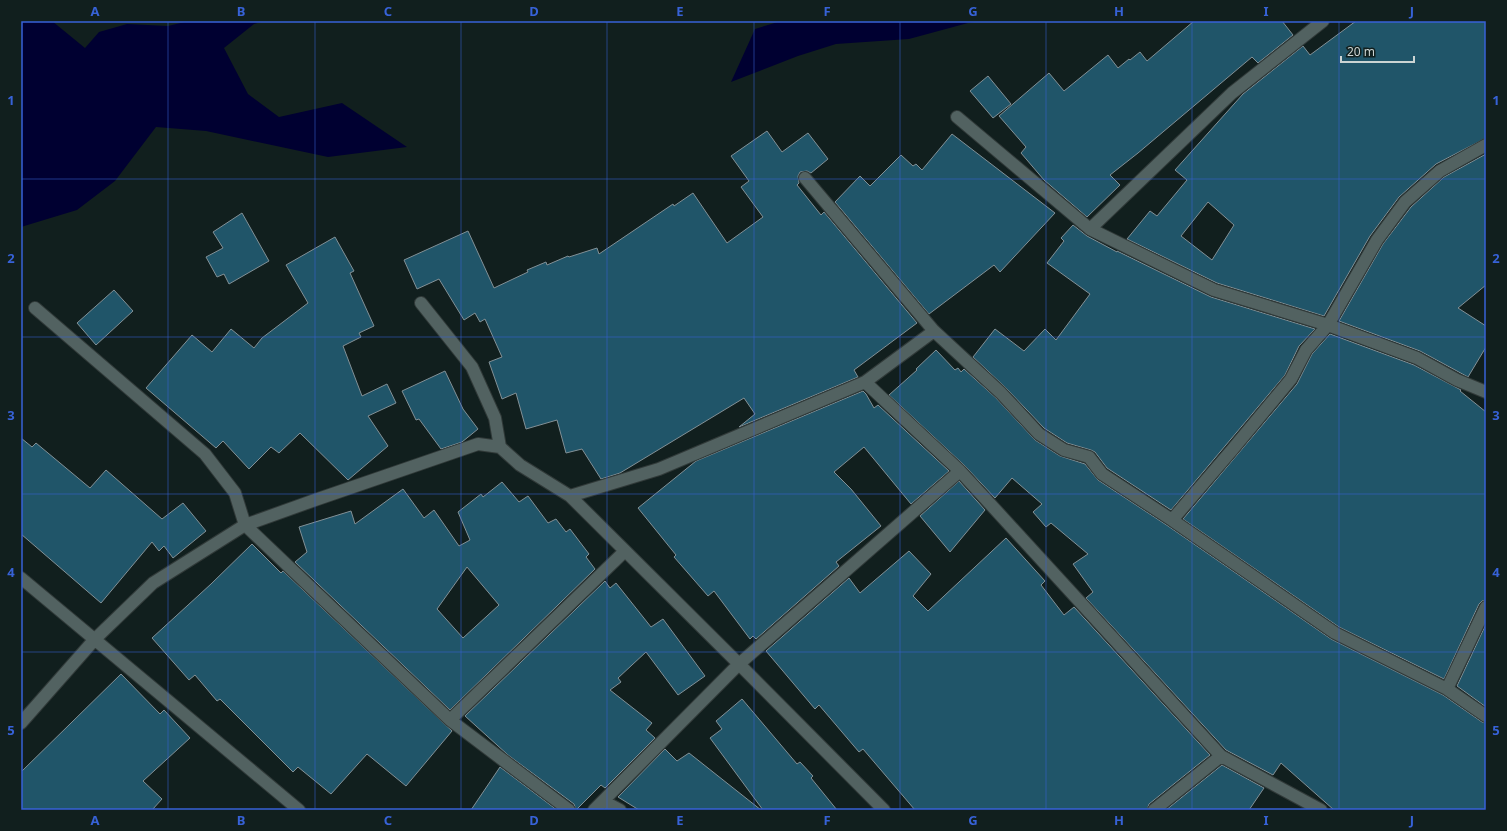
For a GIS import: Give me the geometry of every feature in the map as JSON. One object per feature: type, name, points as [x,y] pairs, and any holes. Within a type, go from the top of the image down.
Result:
[{"type":"street","points":[[1090,229],[1232,93],[1324,21]]},
{"type":"street","points":[[957,117],[1090,229],[1214,290],[1328,325],[1417,358],[1457,380],[1486,392]]},
{"type":"street","points":[[1172,520],[1291,379],[1306,350],[1328,325],[1377,240],[1404,202],[1440,171],[1486,145]]},
{"type":"street","points":[[805,178],[934,331],[1001,393],[1039,434],[1064,450],[1089,457],[1102,474],[1172,520],[1335,633],[1447,689],[1486,716]]},
{"type":"street","points":[[420,303],[472,367],[495,418],[500,446],[520,465],[570,496],[740,664],[884,810]]},
{"type":"street","points":[[35,308],[205,454],[235,492],[245,525],[450,720],[569,810]]},
{"type":"street","points":[[570,496],[659,469],[865,382],[934,331]]},
{"type":"street","points":[[865,382],[960,471],[1221,756],[1321,810]]},
{"type":"street","points":[[21,723],[95,639],[153,583],[245,525],[478,444],[500,446]]},
{"type":"street","points":[[594,810],[740,664],[960,471]]},
{"type":"street","points":[[450,720],[625,551]]},
{"type":"street","points":[[21,578],[299,810]]},
{"type":"street","points":[[1447,689],[1486,607]]},
{"type":"street","points":[[1154,810],[1221,756]]},
{"type":"street","points":[[603,801],[620,810]]},
{"type":"shaded area","points":[[21,21],[52,21],[85,48],[99,32],[127,24],[168,26],[189,21],[265,21],[254,24],[224,48],[248,94],[279,117],[342,103],[407,147],[328,157],[206,131],[156,127],[115,181],[77,210],[21,227]]},
{"type":"shaded area","points":[[781,21],[981,21],[968,23],[909,39],[836,44],[798,56],[731,82],[755,29]]},
{"type":"building","points":[[1194,21],[1282,21],[1293,35],[1258,63],[1252,57],[1110,175],[1120,185],[1087,217],[1044,180],[1021,153],[1026,147],[999,116],[1049,73],[1064,91],[1108,55],[1118,68],[1140,52],[1147,61]]},
{"type":"building","points":[[1356,21],[1486,21],[1486,138],[1436,164],[1399,197],[1370,236],[1324,316],[1217,283],[1127,239],[1150,211],[1157,216],[1187,180],[1175,170],[1243,94],[1303,46],[1310,55]],"holes":[[[1208,202],[1234,225],[1212,260],[1181,236]]]},
{"type":"building","points":[[988,76],[1011,104],[993,118],[970,91]]},
{"type":"building","points":[[767,131],[782,152],[808,133],[828,159],[811,173],[807,171],[800,172],[798,176],[799,183],[797,185],[821,215],[824,212],[917,323],[854,370],[858,377],[739,427],[755,414],[744,398],[620,473],[601,479],[582,449],[566,453],[557,420],[526,429],[516,393],[502,399],[489,362],[502,357],[485,319],[480,322],[475,313],[464,320],[439,279],[417,289],[404,260],[468,231],[494,288],[528,272],[527,270],[546,262],[547,265],[568,256],[569,257],[597,248],[599,254],[673,204],[674,206],[693,193],[727,243],[763,217],[741,187],[749,181],[731,156]]},
{"type":"building","points":[[952,134],[1055,213],[1000,272],[994,265],[929,314],[835,202],[860,176],[870,186],[901,155],[913,166],[916,164],[922,170]]},
{"type":"building","points":[[1486,154],[1486,285],[1458,308],[1486,326],[1486,347],[1468,377],[1420,351],[1339,321],[1383,244],[1411,207],[1444,177]]},
{"type":"building","points":[[242,213],[269,261],[229,284],[224,274],[217,277],[206,257],[223,248],[213,232]]},
{"type":"building","points":[[1073,225],[1087,236],[1117,252],[1211,297],[1315,329],[1299,346],[1285,375],[1171,510],[1107,468],[1095,452],[1067,443],[1044,428],[1006,388],[973,357],[995,329],[1024,351],[1045,329],[1056,340],[1090,294],[1047,263],[1064,241],[1061,238]]},
{"type":"building","points":[[335,237],[354,271],[350,273],[374,326],[359,333],[361,337],[343,346],[362,396],[387,384],[396,403],[368,416],[388,446],[348,480],[300,433],[279,453],[271,447],[249,469],[223,441],[216,448],[146,388],[192,335],[212,352],[231,329],[254,348],[262,338],[308,303],[286,265]]},
{"type":"building","points":[[114,290],[133,311],[96,345],[77,323]]},
{"type":"building","points":[[1330,334],[1414,365],[1461,390],[1460,391],[1486,412],[1486,600],[1479,604],[1444,679],[1339,627],[1183,519],[1297,384],[1312,354]]},
{"type":"building","points":[[936,350],[955,370],[958,368],[961,372],[964,369],[996,398],[1035,440],[1060,456],[1085,464],[1098,480],[1168,526],[1331,639],[1443,695],[1482,722],[1486,723],[1486,810],[1334,810],[1281,763],[1273,775],[1226,750],[1086,598],[1093,592],[1073,564],[1088,554],[1051,523],[1046,527],[1033,512],[1042,504],[1012,478],[995,498],[965,466],[889,395],[917,370],[916,369]]},
{"type":"building","points":[[445,371],[463,409],[478,429],[462,442],[441,449],[419,419],[416,420],[402,391]]},
{"type":"building","points":[[863,391],[874,408],[878,405],[949,471],[911,504],[864,447],[834,472],[851,489],[881,526],[836,562],[839,566],[756,639],[753,636],[750,639],[714,591],[708,596],[674,557],[676,555],[638,508],[696,461]]},
{"type":"building","points":[[21,438],[32,447],[36,443],[90,488],[106,470],[162,519],[183,503],[206,531],[173,558],[164,546],[159,551],[152,542],[101,603],[21,534]]},
{"type":"building","points":[[959,481],[985,510],[950,552],[920,516]]},
{"type":"building","points":[[502,482],[519,502],[528,496],[548,523],[556,519],[566,532],[570,529],[589,554],[586,557],[595,569],[450,710],[295,562],[307,552],[299,527],[351,511],[355,524],[403,489],[424,518],[434,510],[459,546],[470,540],[458,512],[481,494],[483,497]],"holes":[[[467,567],[499,605],[463,638],[437,609]]]},
{"type":"building","points":[[1006,538],[1045,581],[1041,585],[1064,615],[1074,607],[1210,755],[1149,804],[1147,810],[915,810],[863,749],[859,752],[819,705],[815,709],[766,651],[849,578],[860,593],[909,551],[931,574],[913,596],[928,611]]},
{"type":"building","points":[[252,544],[281,573],[283,571],[452,731],[406,786],[367,754],[331,794],[298,767],[293,772],[220,699],[217,701],[195,675],[189,680],[152,638]]},
{"type":"building","points":[[605,581],[610,588],[616,583],[651,627],[663,619],[705,676],[678,695],[646,652],[618,678],[621,682],[610,690],[652,723],[646,730],[655,738],[605,788],[601,785],[576,810],[574,804],[508,755],[465,716]]},
{"type":"building","points":[[1486,624],[1486,707],[1457,686]]},
{"type":"building","points":[[121,674],[160,714],[164,710],[190,738],[143,781],[162,799],[152,810],[21,810],[21,772]]},
{"type":"building","points":[[742,699],[797,764],[800,762],[813,776],[811,778],[837,810],[763,810],[710,738],[722,729],[716,721]]},
{"type":"building","points":[[665,749],[677,761],[689,753],[761,810],[639,810],[618,797]]},
{"type":"building","points":[[1222,765],[1264,788],[1249,810],[1166,810]]},
{"type":"building","points":[[500,767],[557,810],[471,810]]}]
